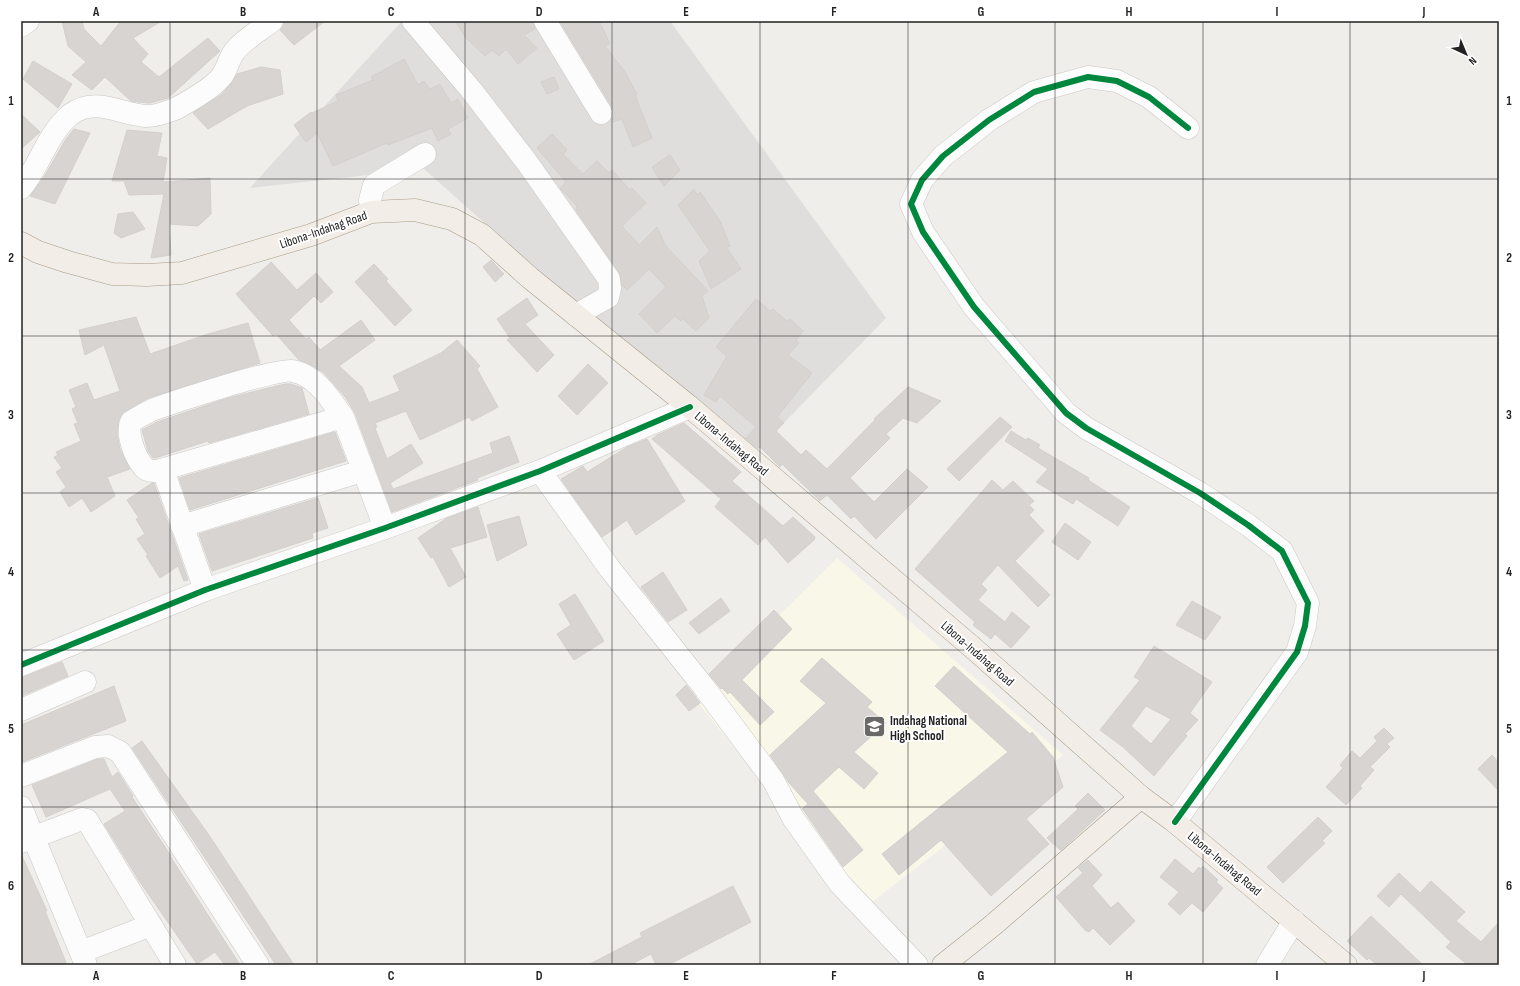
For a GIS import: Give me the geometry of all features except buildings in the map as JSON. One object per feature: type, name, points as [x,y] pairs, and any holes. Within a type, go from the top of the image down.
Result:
[{"type":"main road","name":"Libona-Indahag Road","points":[[21,243],[38,252],[112,274],[147,275],[182,273],[311,235],[371,212],[415,210],[452,219],[482,235],[530,278],[690,407],[972,647],[1141,797],[1174,822],[1346,965]]},
{"type":"main road","points":[[943,965],[992,926],[1141,797]]},
{"type":"street","points":[[21,26],[28,21]]},
{"type":"street","points":[[21,188],[50,140],[69,116],[82,108],[93,106],[109,106],[147,116],[174,109],[209,88],[221,77],[233,53],[243,43],[272,21]]},
{"type":"street","points":[[412,21],[472,91],[526,161],[609,279],[610,288],[608,297],[576,314]]},
{"type":"street","points":[[545,21],[601,113]]},
{"type":"street","points":[[1174,822],[1297,652],[1305,626],[1308,603],[1282,551],[1248,525],[1200,493],[1086,428],[1066,413],[974,307],[923,232],[911,204],[922,180],[943,156],[989,120],[1034,92],[1088,77],[1117,81],[1149,97],[1188,128]]},
{"type":"street","points":[[371,212],[371,191],[374,185],[425,154]]},
{"type":"street","points":[[343,417],[163,470],[148,470],[143,467],[128,434],[131,422],[153,410],[270,373],[291,370],[306,375],[323,389],[343,417],[362,471],[385,528]]},
{"type":"street","points":[[21,665],[205,590],[385,528],[540,470],[690,407]]},
{"type":"street","points":[[163,470],[205,590]]},
{"type":"street","points":[[540,470],[610,569],[703,686],[773,780],[793,818],[840,884],[917,965]]},
{"type":"street","points":[[182,526],[362,471]]},
{"type":"street","points":[[21,710],[85,682]]},
{"type":"street","points":[[21,776],[95,747],[108,746],[120,752],[258,965]]},
{"type":"street","points":[[21,807],[27,840],[83,959],[151,925]]},
{"type":"street","points":[[27,840],[82,819],[87,820],[175,965]]},
{"type":"street","points":[[1267,965],[1294,921]]},
{"type":"shaded area","points":[[402,21],[670,21],[886,318],[749,459],[424,169],[250,188]]},
{"type":"shaded area","name":"Indahag National High School","points":[[837,558],[1063,755],[864,908],[695,699]]},
{"type":"cycle path","points":[[1175,822],[1297,652],[1305,626],[1308,603],[1282,551],[1248,525],[1200,493],[1086,428],[1066,413],[974,307],[923,232],[911,204],[922,180],[943,156],[989,120],[1034,92],[1088,77],[1117,81],[1149,97],[1188,128]]},
{"type":"cycle path","points":[[21,665],[205,590],[385,528],[540,471],[690,407]]},
{"type":"place","name":"Indahag National High School","points":[[875,727]]}]
